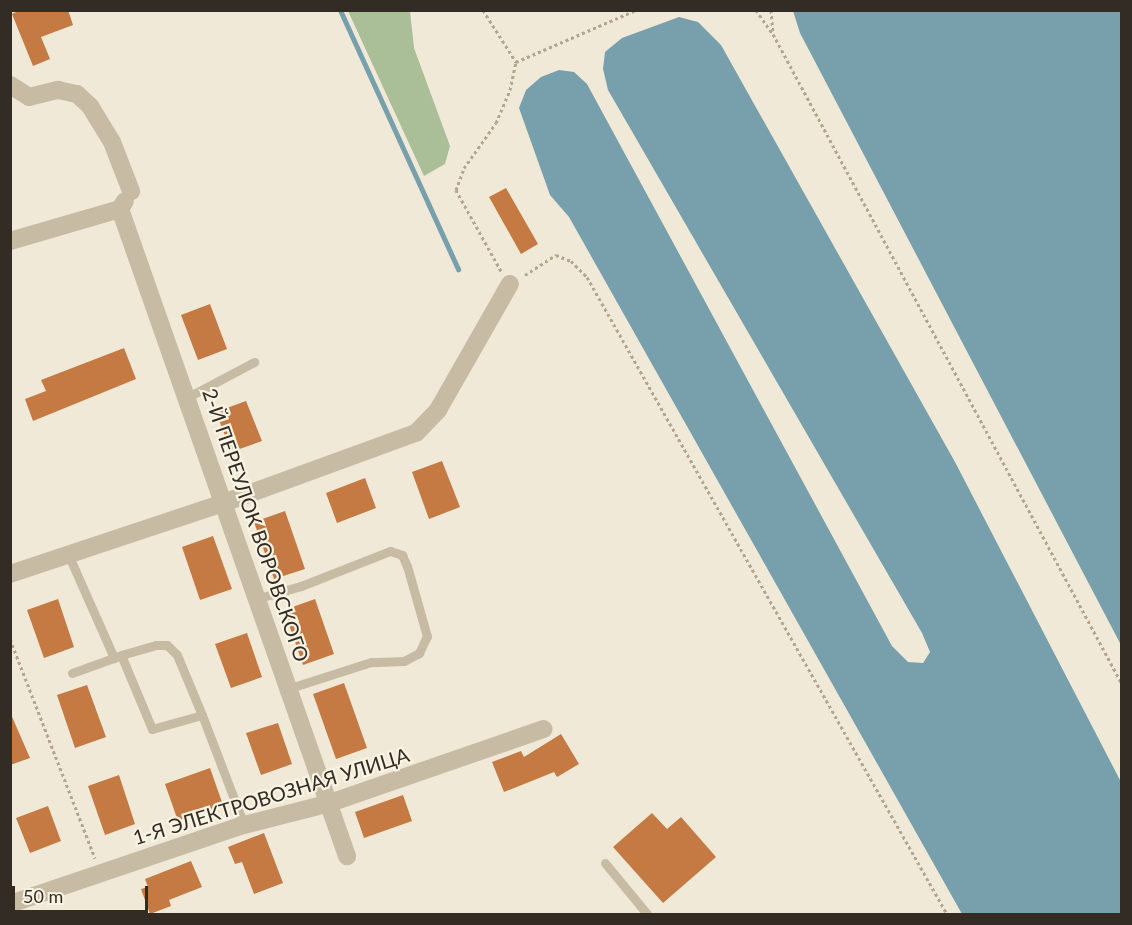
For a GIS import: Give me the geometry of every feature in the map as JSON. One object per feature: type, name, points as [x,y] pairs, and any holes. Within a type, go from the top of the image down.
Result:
[{"type":"street","points":[[10,85],[29,97],[58,90],[77,94],[90,106],[136,188],[120,209],[10,241]]},
{"type":"street","name":"2-Й ПЕРЕУЛОК ВОРОВСКОГО","points":[[120,209],[188,397],[217,488],[226,502],[347,856]]},
{"type":"street","points":[[10,574],[226,502],[397,441],[427,425],[510,284]]},
{"type":"street","name":"1-Я ЭЛЕКТРОВОЗНАЯ УЛИЦА","points":[[10,904],[244,825],[330,803],[544,729]]},
{"type":"lane","points":[[188,397],[254,363]]},
{"type":"lane","points":[[259,598],[301,586],[390,550],[402,555],[407,566],[427,636],[419,653],[405,661],[371,662],[290,688]]},
{"type":"lane","points":[[68,554],[152,729],[202,715]]},
{"type":"lane","points":[[72,673],[156,645],[167,645],[177,655],[244,825]]},
{"type":"lane","points":[[604,863],[647,915]]},
{"type":"path","points":[[483,10],[516,62],[510,90],[496,123],[464,168],[456,190],[510,284],[556,255],[578,267],[607,307],[762,591],[947,915]]},
{"type":"path","points":[[516,62],[636,10]]},
{"type":"path","points":[[756,10],[773,34],[1122,684]]},
{"type":"path","points":[[771,10],[773,34]]},
{"type":"path","points":[[10,639],[101,873]]},
{"type":"green space","points":[[348,11],[410,11],[414,48],[450,146],[445,164],[424,176]]},
{"type":"water","points":[[793,11],[1121,11],[1121,645],[800,33]]},
{"type":"water","points":[[679,17],[698,22],[721,45],[955,462],[1121,782],[1121,914],[962,914],[569,217],[550,195],[519,108],[526,90],[541,77],[559,70],[574,72],[587,84],[892,646],[908,662],[923,663],[930,652],[922,633],[608,90],[603,69],[605,52],[622,38]]},
{"type":"building","points":[[20,10],[68,10],[73,25],[41,37],[50,59],[33,66],[12,14]]},
{"type":"building","points":[[506,188],[538,244],[521,254],[489,197]]},
{"type":"building","points":[[210,304],[227,349],[198,360],[181,315]]},
{"type":"building","points":[[124,348],[136,379],[33,421],[25,399],[46,391],[41,380]]},
{"type":"building","points":[[246,401],[262,441],[231,452],[216,412]]},
{"type":"building","points":[[442,461],[460,507],[429,519],[412,472]]},
{"type":"building","points":[[365,478],[376,508],[337,523],[326,493]]},
{"type":"building","points":[[285,511],[305,569],[274,579],[254,522]]},
{"type":"building","points":[[213,536],[232,589],[200,600],[182,547]]},
{"type":"building","points":[[58,599],[74,647],[44,658],[27,610]]},
{"type":"building","points":[[315,599],[334,654],[303,665],[284,610]]},
{"type":"building","points":[[247,633],[262,677],[231,688],[215,644]]},
{"type":"building","points":[[344,683],[367,748],[336,759],[313,694]]},
{"type":"building","points":[[87,685],[106,737],[75,748],[57,695]]},
{"type":"building","points":[[10,712],[30,758],[10,765]]},
{"type":"building","points":[[278,723],[292,764],[261,775],[246,733]]},
{"type":"building","points":[[561,734],[579,764],[557,777],[554,772],[504,792],[492,762],[521,751],[524,757]]},
{"type":"building","points":[[210,768],[223,805],[178,821],[165,784]]},
{"type":"building","points":[[119,775],[135,824],[105,835],[88,786]]},
{"type":"building","points":[[403,795],[412,821],[364,838],[355,812]]},
{"type":"building","points":[[48,806],[61,841],[30,853],[16,818]]},
{"type":"building","points":[[652,813],[667,829],[681,817],[716,857],[663,903],[613,847]]},
{"type":"building","points":[[264,833],[283,883],[254,894],[242,862],[235,864],[228,847]]},
{"type":"building","points":[[191,861],[202,887],[169,900],[171,906],[150,914],[141,889],[148,887],[145,879]]},
{"type":"waterway","points":[[340,10],[458,269]]}]
